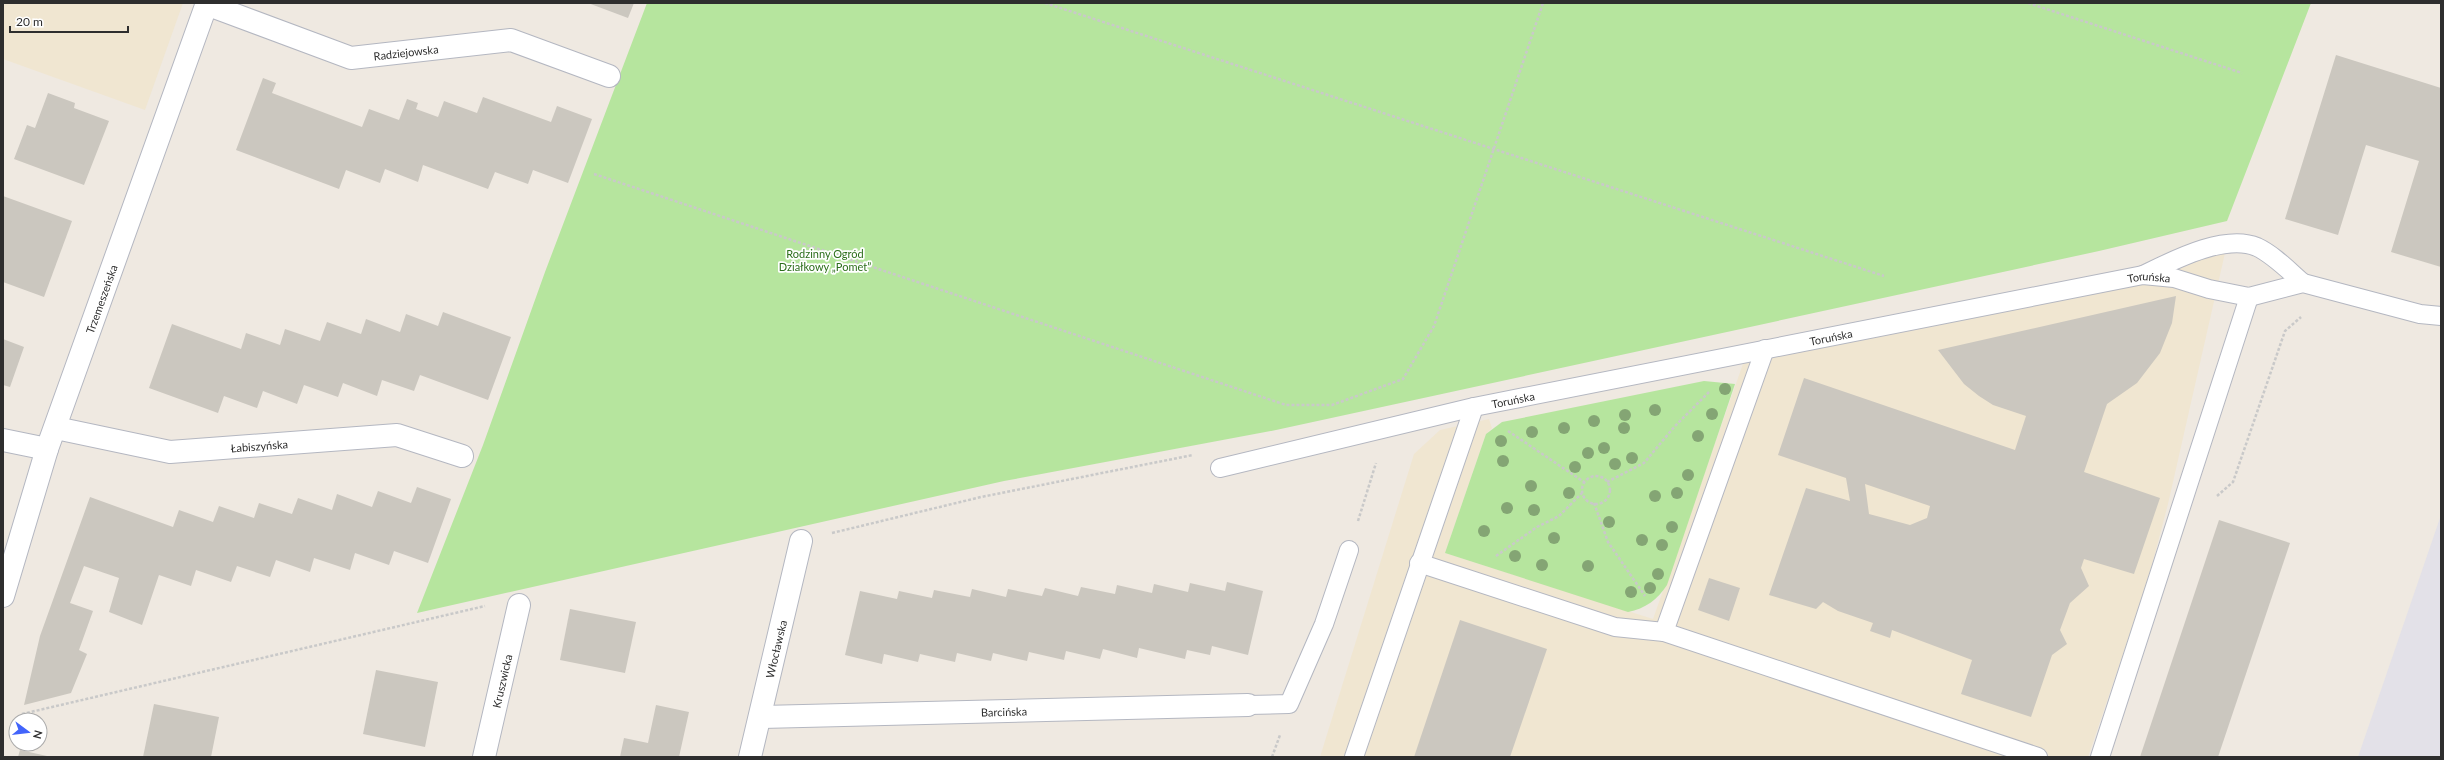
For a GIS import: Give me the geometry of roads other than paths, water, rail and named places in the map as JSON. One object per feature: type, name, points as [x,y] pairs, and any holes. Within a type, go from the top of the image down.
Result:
[{"type":"street","name":"Radziejowska","points":[[207,4],[351,58],[511,40],[609,76]]},
{"type":"street","name":"Trzemeszeńska","points":[[3,596],[47,449],[56,428],[207,4]]},
{"type":"street","name":"Łabiszyńska","points":[[56,428],[170,452],[397,435],[462,456]]},
{"type":"street","points":[[3,440],[47,449]]},
{"type":"street","name":"Włocławska","points":[[750,757],[800,541]]},
{"type":"street","name":"Kruszwicka","points":[[484,757],[519,605]]},
{"type":"street","name":"Barcińska","points":[[760,717],[1248,705]]},
{"type":"lane","points":[[2143,275],[2183,256],[2208,248],[2243,244],[2256,247],[2269,254],[2303,283]]},
{"type":"lane","name":"Toruńska","points":[[1220,468],[1474,407],[2143,275],[2174,278],[2208,289],[2249,297],[2303,283],[2413,312],[2441,316]]},
{"type":"lane","points":[[2100,757],[2249,297]]},
{"type":"lane","points":[[1664,632],[1765,349]]},
{"type":"lane","points":[[1354,757],[1419,563],[1474,407]]},
{"type":"lane","points":[[1248,705],[1289,704],[1324,624],[1349,550]]},
{"type":"lane","points":[[1419,563],[1615,627],[1664,632],[2038,757]]},
{"type":"park label","name":"Rodzinny Ogród Działkowy „Pomet”","points":[[825,259]]}]
